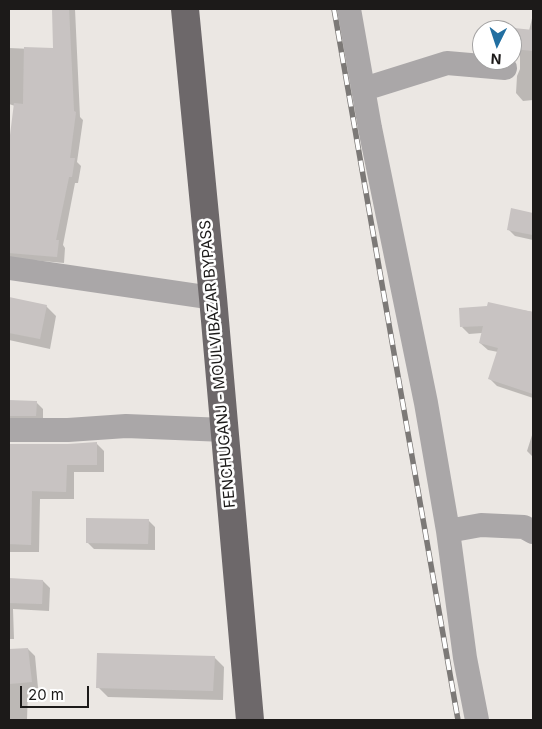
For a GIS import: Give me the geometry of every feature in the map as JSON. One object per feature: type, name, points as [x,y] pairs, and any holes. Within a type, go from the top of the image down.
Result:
[{"type":"highway","name":"FENCHUGANJ - MOULVIBAZAR BYPASS","points":[[185,9],[213,298],[250,720]]},
{"type":"street","points":[[349,9],[426,403],[448,531],[465,658],[477,720]]},
{"type":"street","points":[[364,89],[447,63],[472,65]]},
{"type":"street","points":[[9,268],[213,298]]},
{"type":"street","points":[[9,430],[68,430],[126,426],[225,430]]},
{"type":"street","points":[[448,531],[481,525],[524,527],[533,532]]},
{"type":"building","points":[[52,9],[69,9],[74,111],[76,112],[70,158],[75,158],[72,177],[69,177],[56,240],[59,240],[57,257],[9,253],[9,143],[14,103],[23,104],[24,47],[53,48]]},
{"type":"building","points":[[522,29],[533,30],[533,51],[522,50]]},
{"type":"building","points":[[511,208],[533,213],[533,235],[507,230]]},
{"type":"building","points":[[9,297],[47,305],[40,339],[9,333]]},
{"type":"building","points":[[488,302],[533,312],[533,394],[488,379],[498,348],[479,343],[483,326],[460,327],[459,308],[487,306]]},
{"type":"building","points":[[9,400],[37,401],[36,416],[9,416]]},
{"type":"building","points":[[97,442],[97,465],[67,465],[66,492],[32,491],[31,545],[9,544],[9,444]]},
{"type":"building","points":[[86,518],[149,519],[148,544],[86,543]]},
{"type":"building","points":[[9,578],[43,580],[42,604],[9,603]]},
{"type":"building","points":[[28,648],[32,682],[9,684],[9,649]]},
{"type":"building","points":[[97,653],[215,656],[213,691],[96,688]]},
{"type":"railway","points":[[334,9],[458,720]]}]
